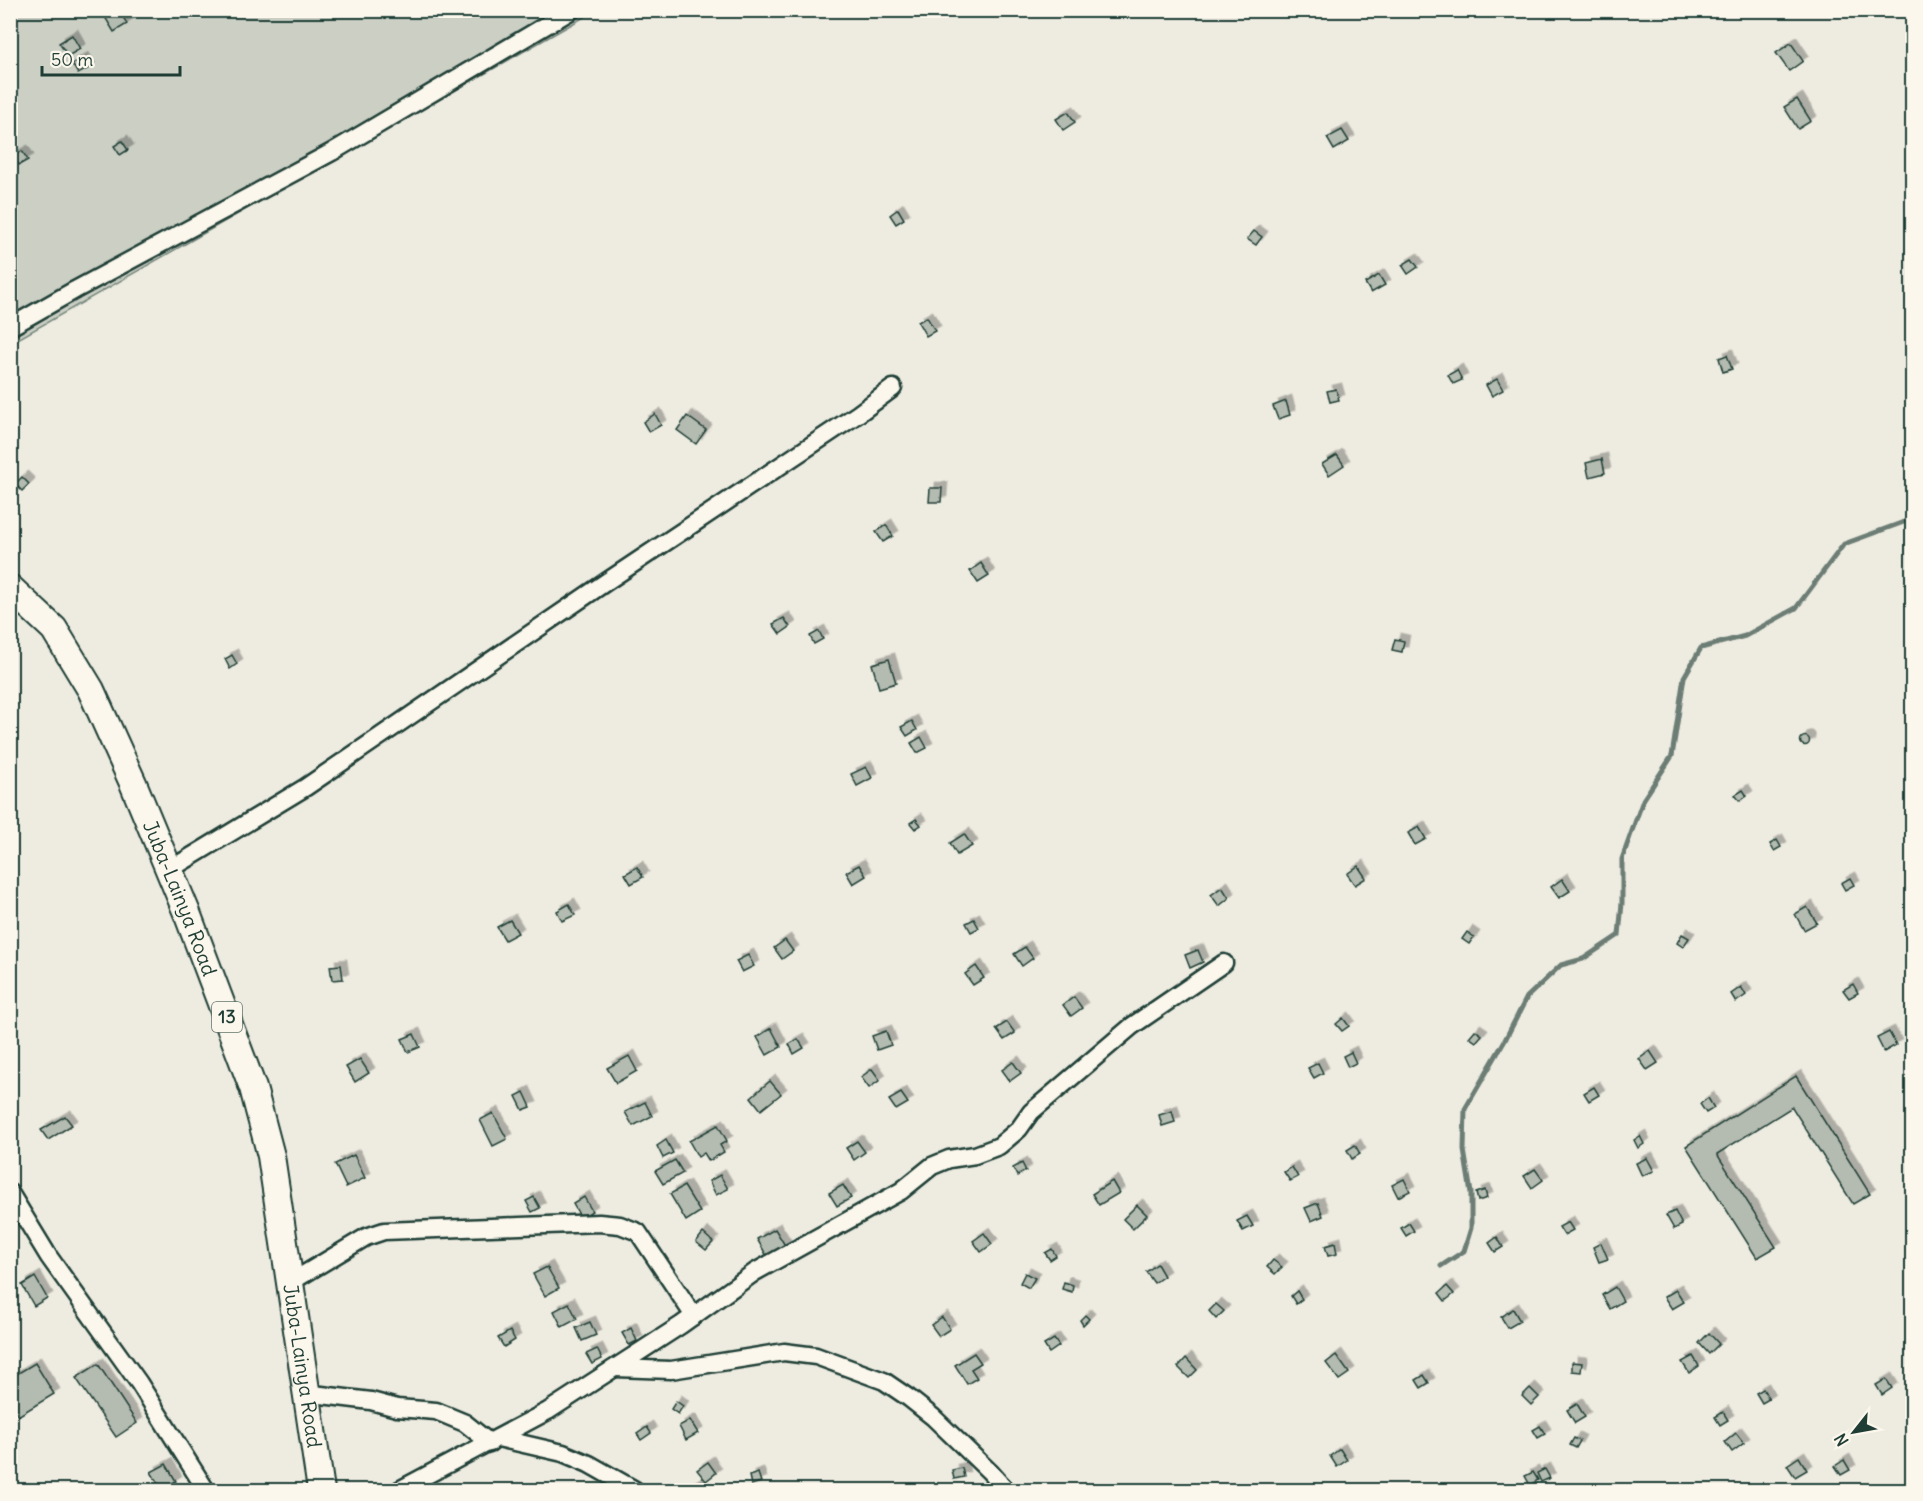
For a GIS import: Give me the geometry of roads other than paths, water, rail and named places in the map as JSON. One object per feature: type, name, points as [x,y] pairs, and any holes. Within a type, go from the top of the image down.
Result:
[{"type":"main road","name":"Juba-Lainya Road","points":[[10,588],[54,629],[91,690],[169,870],[253,1089],[271,1156],[321,1491]]},
{"type":"street","points":[[10,327],[332,152],[572,10]]},
{"type":"street","points":[[169,870],[306,787],[616,575],[858,414],[893,388]]},
{"type":"street","points":[[399,1491],[548,1411],[694,1316],[755,1272],[901,1191],[932,1166],[949,1159],[975,1155],[999,1146],[1019,1129],[1031,1112],[1132,1026],[1224,963]]},
{"type":"street","points":[[10,1193],[49,1257],[139,1383],[206,1491]]},
{"type":"street","points":[[291,1282],[366,1237],[384,1231],[599,1223],[620,1225],[638,1232],[694,1316]]},
{"type":"street","points":[[616,1368],[671,1370],[784,1352],[816,1356],[884,1380],[942,1425],[1006,1491]]},
{"type":"street","points":[[305,1393],[371,1401],[397,1408],[436,1411],[465,1423],[494,1441],[563,1453],[589,1464],[635,1491]]},
{"type":"waterway","points":[[1441,1266],[1464,1251],[1471,1228],[1471,1193],[1464,1150],[1465,1109],[1527,997],[1561,965],[1583,959],[1619,935],[1622,859],[1643,800],[1672,756],[1684,677],[1701,648],[1745,636],[1796,608],[1844,544],[1912,519]]}]
